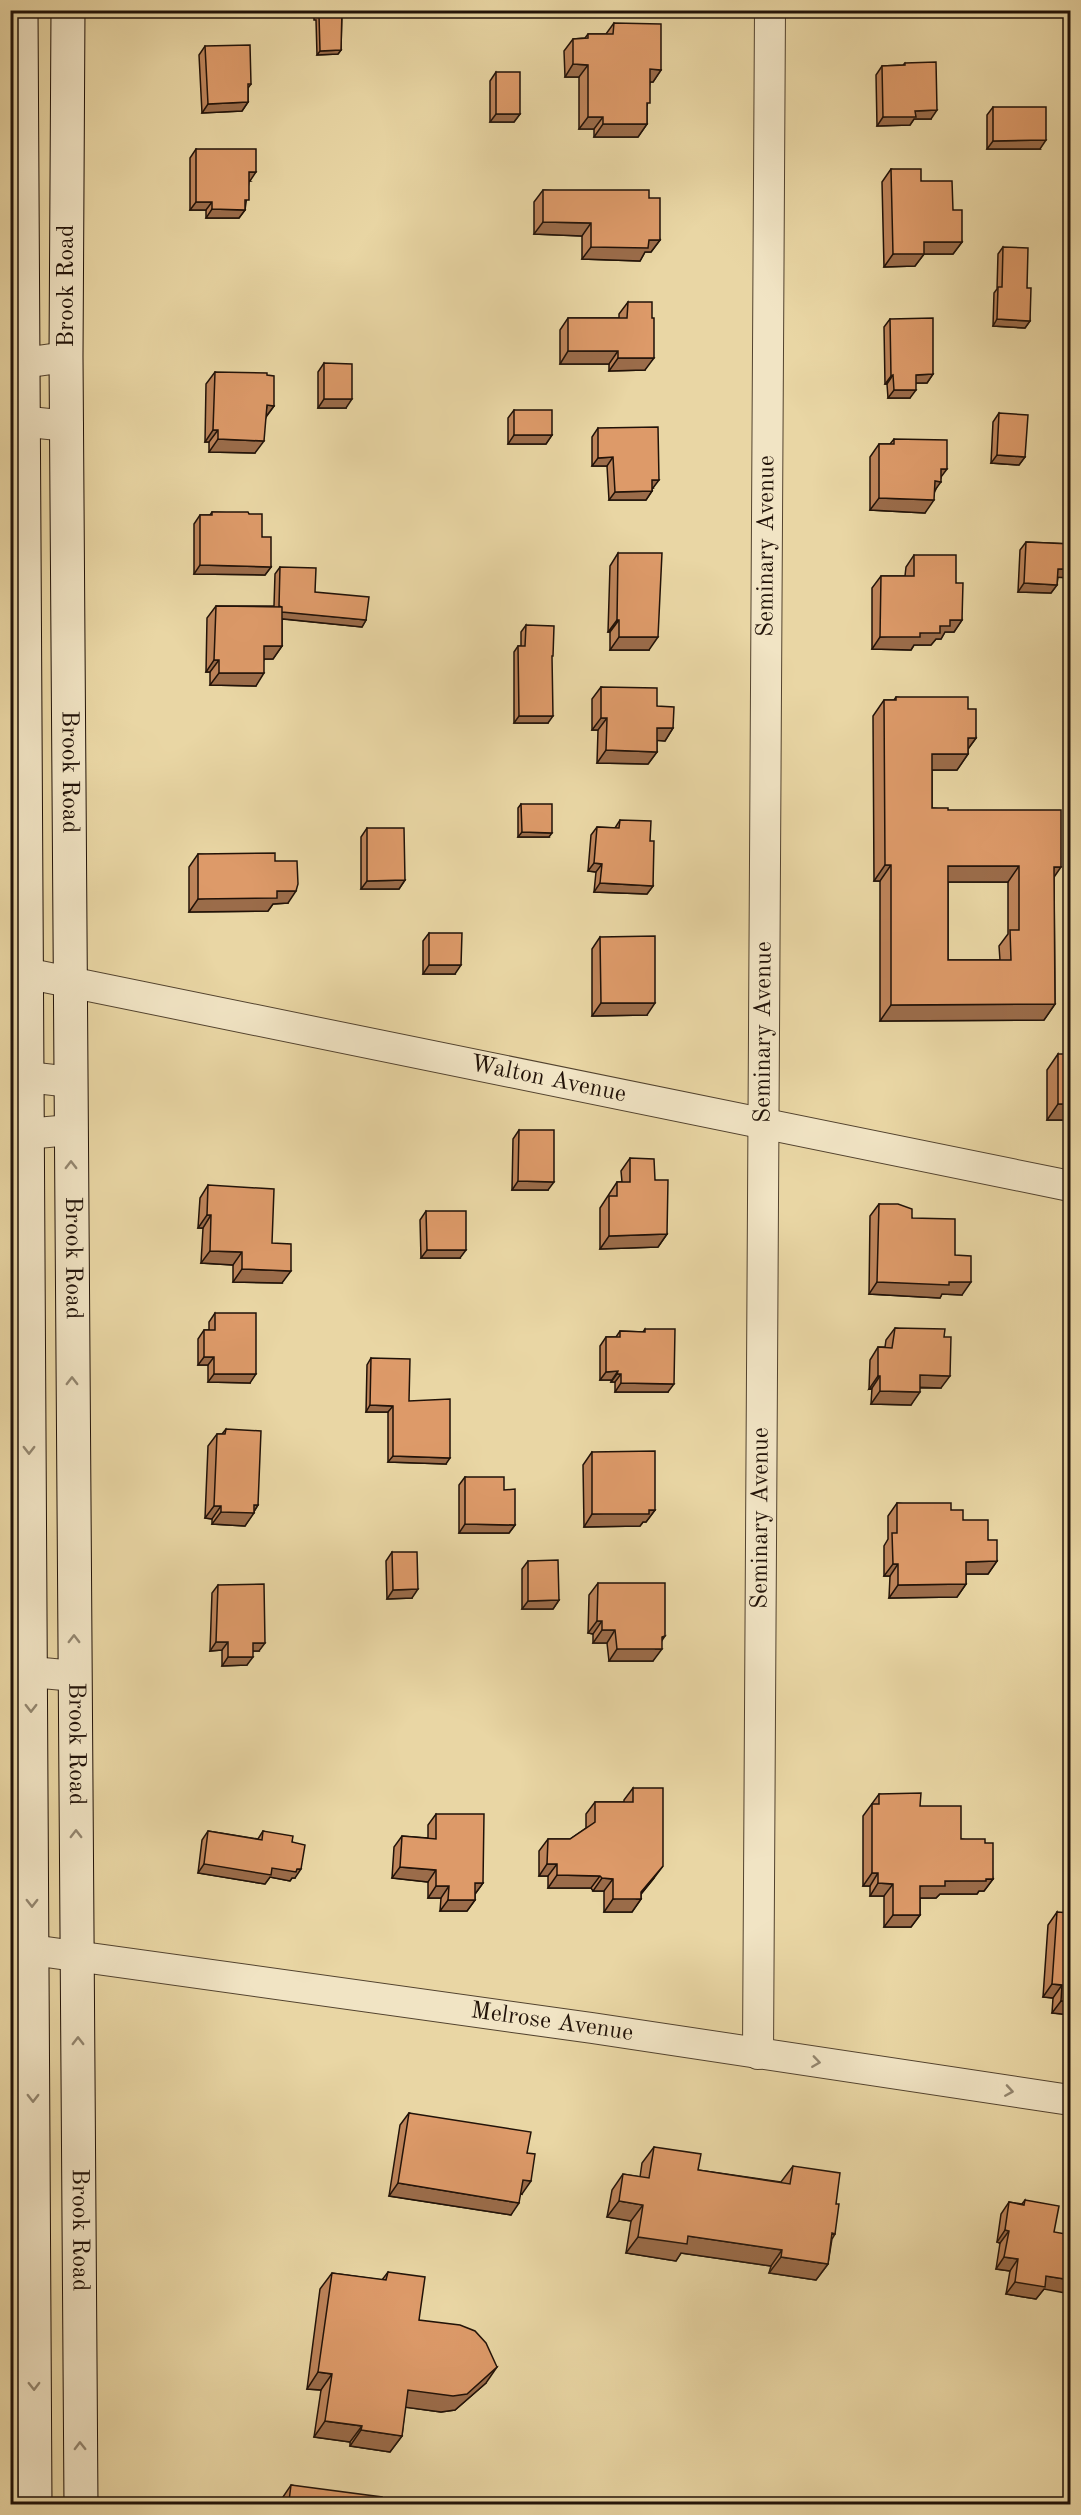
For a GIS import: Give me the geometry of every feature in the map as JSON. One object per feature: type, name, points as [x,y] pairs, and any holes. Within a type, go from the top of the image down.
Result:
[{"type":"main road","name":"Brook Road","points":[[21,10],[17,421],[25,973],[18,1076],[20,1671],[32,1950],[35,2505]]},
{"type":"main road","name":"Brook Road","points":[[68,10],[66,357],[70,1130],[81,2505]]},
{"type":"street","name":"Seminary Avenue","points":[[758,2054],[770,10]]},
{"type":"street","points":[[17,362],[66,357]]},
{"type":"street","points":[[17,421],[68,426]]},
{"type":"street","name":"Walton Avenue","points":[[25,973],[1071,1186]]},
{"type":"street","points":[[18,1076],[71,1082]]},
{"type":"street","points":[[18,1133],[70,1130]]},
{"type":"street","points":[[20,1671],[75,1676]]},
{"type":"street","name":"Melrose Avenue","points":[[32,1950],[1071,2100]]},
{"type":"building","points":[[317,10],[342,10],[341,50],[320,51]]},
{"type":"building","points":[[614,23],[661,24],[661,70],[650,69],[650,103],[647,103],[647,124],[603,124],[603,117],[588,117],[588,65],[573,64],[573,39],[588,38],[588,34],[613,34]]},
{"type":"building","points":[[250,45],[251,84],[248,84],[248,102],[208,104],[205,46]]},
{"type":"building","points":[[936,62],[937,110],[915,111],[916,117],[883,117],[882,66]]},
{"type":"building","points":[[496,72],[520,72],[520,114],[496,114]]},
{"type":"building","points":[[993,107],[1046,107],[1046,140],[993,141]]},
{"type":"building","points":[[196,149],[256,149],[256,172],[249,172],[249,200],[245,200],[245,210],[212,209],[212,202],[196,202]]},
{"type":"building","points":[[891,169],[921,169],[921,181],[952,181],[953,210],[962,210],[962,242],[924,242],[924,254],[893,254]]},
{"type":"building","points":[[543,190],[649,190],[649,198],[660,198],[660,240],[649,240],[648,248],[591,247],[591,223],[543,222]]},
{"type":"building","points":[[1003,247],[1028,248],[1027,288],[1031,288],[1030,321],[997,319],[998,287],[1002,287]]},
{"type":"building","points":[[628,302],[652,302],[654,358],[618,358],[618,351],[568,351],[568,318],[627,318]]},
{"type":"building","points":[[933,318],[933,374],[916,375],[916,390],[894,390],[893,375],[891,376],[890,319]]},
{"type":"building","points":[[324,363],[352,364],[352,399],[324,399]]},
{"type":"building","points":[[215,372],[267,373],[267,375],[274,376],[274,406],[267,405],[264,441],[218,439],[218,430],[213,430]]},
{"type":"building","points":[[514,410],[552,410],[552,435],[514,435]]},
{"type":"building","points":[[999,413],[1028,415],[1025,457],[997,455]]},
{"type":"building","points":[[658,427],[659,480],[652,480],[652,491],[615,492],[613,457],[598,458],[598,428]]},
{"type":"building","points":[[894,439],[947,440],[947,469],[941,469],[941,482],[935,481],[934,500],[879,498],[879,444],[894,444]]},
{"type":"building","points":[[212,512],[262,514],[262,537],[271,537],[271,567],[200,565],[200,515],[212,515]]},
{"type":"building","points":[[1026,542],[1071,544],[1071,569],[1058,569],[1057,585],[1024,583]]},
{"type":"building","points":[[618,553],[662,553],[658,637],[619,637]]},
{"type":"building","points":[[914,555],[956,555],[956,583],[963,583],[962,620],[950,620],[950,626],[940,626],[940,633],[920,633],[920,637],[880,637],[881,576],[914,576]]},
{"type":"building","points":[[280,567],[316,568],[315,592],[369,597],[366,620],[282,612],[282,607],[279,606]]},
{"type":"building","points":[[216,606],[282,607],[282,646],[264,646],[264,673],[219,673],[219,660],[214,660]]},
{"type":"building","points":[[526,625],[554,626],[553,716],[519,716],[518,646],[525,646]]},
{"type":"building","points":[[601,687],[657,688],[657,706],[674,707],[673,728],[657,728],[657,752],[606,750],[607,718],[601,718]]},
{"type":"building","points":[[896,697],[968,697],[968,709],[976,709],[976,738],[968,738],[968,754],[932,754],[932,808],[1061,810],[1061,867],[1054,867],[1055,1004],[891,1005],[891,865],[885,865],[884,700],[896,700]],"holes":[[[948,866],[1019,866],[1019,930],[1010,930],[1011,960],[948,960]]]},
{"type":"building","points":[[521,804],[552,804],[552,833],[522,832]]},
{"type":"building","points":[[620,820],[651,821],[650,841],[654,841],[653,886],[600,883],[602,864],[594,863],[597,827],[619,828]]},
{"type":"building","points":[[367,828],[404,828],[405,880],[367,881]]},
{"type":"building","points":[[275,853],[275,861],[297,861],[296,891],[277,891],[277,898],[198,899],[198,854]]},
{"type":"building","points":[[429,933],[462,933],[461,965],[429,965]]},
{"type":"building","points":[[655,936],[655,1003],[601,1003],[600,937]]},
{"type":"building","points":[[1058,1054],[1071,1054],[1071,1104],[1058,1104]]},
{"type":"building","points":[[519,1130],[554,1130],[554,1182],[518,1181]]},
{"type":"building","points":[[630,1158],[654,1159],[655,1180],[668,1180],[667,1234],[609,1236],[609,1196],[617,1196],[617,1182],[630,1182]]},
{"type":"building","points":[[208,1185],[274,1189],[272,1243],[291,1244],[291,1271],[242,1269],[242,1252],[210,1251],[211,1215],[207,1215]]},
{"type":"building","points":[[879,1204],[898,1204],[912,1209],[912,1218],[955,1219],[955,1255],[971,1256],[971,1282],[949,1282],[949,1285],[877,1282]]},
{"type":"building","points":[[426,1211],[466,1211],[466,1250],[427,1250]]},
{"type":"building","points":[[215,1313],[256,1313],[256,1374],[214,1374],[214,1357],[204,1357],[204,1330],[215,1330]]},
{"type":"building","points":[[895,1328],[945,1329],[944,1337],[951,1337],[950,1376],[920,1375],[920,1392],[880,1391],[878,1347],[892,1348]]},
{"type":"building","points":[[645,1329],[675,1329],[674,1384],[621,1383],[621,1374],[617,1374],[618,1371],[606,1372],[606,1337],[620,1337],[620,1331],[645,1332]]},
{"type":"building","points":[[371,1358],[410,1359],[409,1401],[450,1399],[450,1458],[393,1456],[393,1406],[370,1405]]},
{"type":"building","points":[[226,1429],[261,1431],[258,1505],[254,1505],[254,1513],[221,1512],[221,1506],[214,1506],[217,1434],[225,1434]]},
{"type":"building","points":[[655,1451],[655,1510],[649,1510],[649,1514],[592,1514],[592,1452]]},
{"type":"building","points":[[465,1477],[504,1477],[504,1490],[515,1489],[515,1525],[465,1524]]},
{"type":"building","points":[[897,1503],[951,1503],[951,1510],[963,1510],[963,1520],[988,1520],[988,1540],[997,1540],[997,1561],[966,1562],[966,1584],[898,1585],[898,1564],[893,1564],[892,1533],[897,1533]]},
{"type":"building","points":[[392,1552],[417,1552],[418,1589],[393,1590]]},
{"type":"building","points":[[558,1560],[559,1600],[528,1601],[528,1561]]},
{"type":"building","points":[[598,1583],[665,1583],[665,1636],[662,1637],[662,1649],[617,1649],[615,1630],[602,1630],[602,1621],[597,1621]]},
{"type":"building","points":[[264,1584],[265,1643],[253,1643],[253,1657],[228,1657],[228,1642],[216,1642],[218,1585]]},
{"type":"building","points":[[633,1788],[663,1788],[663,1866],[641,1892],[641,1899],[613,1899],[613,1879],[600,1876],[557,1875],[557,1864],[547,1864],[548,1839],[570,1839],[595,1822],[595,1802],[633,1802]]},
{"type":"building","points":[[921,1793],[920,1806],[961,1806],[961,1839],[985,1839],[985,1843],[993,1843],[993,1879],[945,1881],[945,1886],[920,1886],[920,1915],[893,1915],[893,1884],[878,1883],[878,1873],[872,1873],[872,1804],[879,1804],[879,1794]]},
{"type":"building","points":[[436,1814],[484,1814],[483,1883],[475,1883],[475,1900],[448,1900],[449,1886],[436,1886],[436,1870],[400,1867],[402,1836],[436,1839]]},
{"type":"building","points":[[208,1831],[262,1840],[263,1831],[293,1836],[292,1842],[305,1845],[301,1869],[297,1869],[296,1872],[272,1868],[271,1875],[204,1864]]},
{"type":"building","points":[[1057,1912],[1071,1913],[1071,2001],[1061,2001],[1062,1985],[1052,1984]]},
{"type":"building","points":[[409,2113],[531,2132],[527,2153],[535,2154],[531,2181],[523,2180],[519,2203],[398,2183]]},
{"type":"building","points":[[654,2147],[701,2154],[698,2170],[790,2184],[793,2166],[840,2173],[836,2204],[839,2204],[828,2264],[781,2257],[782,2250],[688,2236],[687,2244],[638,2237],[643,2205],[619,2201],[623,2174],[649,2178]]},
{"type":"building","points":[[1025,2200],[1059,2206],[1054,2232],[1071,2235],[1071,2280],[1046,2276],[1045,2287],[1015,2282],[1018,2259],[1004,2257],[1009,2231],[1005,2230],[1009,2202],[1024,2205]]},
{"type":"building","points":[[388,2272],[425,2277],[419,2320],[460,2325],[475,2331],[486,2343],[497,2367],[467,2394],[453,2396],[408,2390],[402,2436],[361,2430],[362,2426],[325,2421],[332,2374],[318,2372],[332,2273],[386,2280]]},
{"type":"building","points":[[291,2485],[382,2497],[381,2505],[274,2505],[275,2499],[289,2501]]}]
